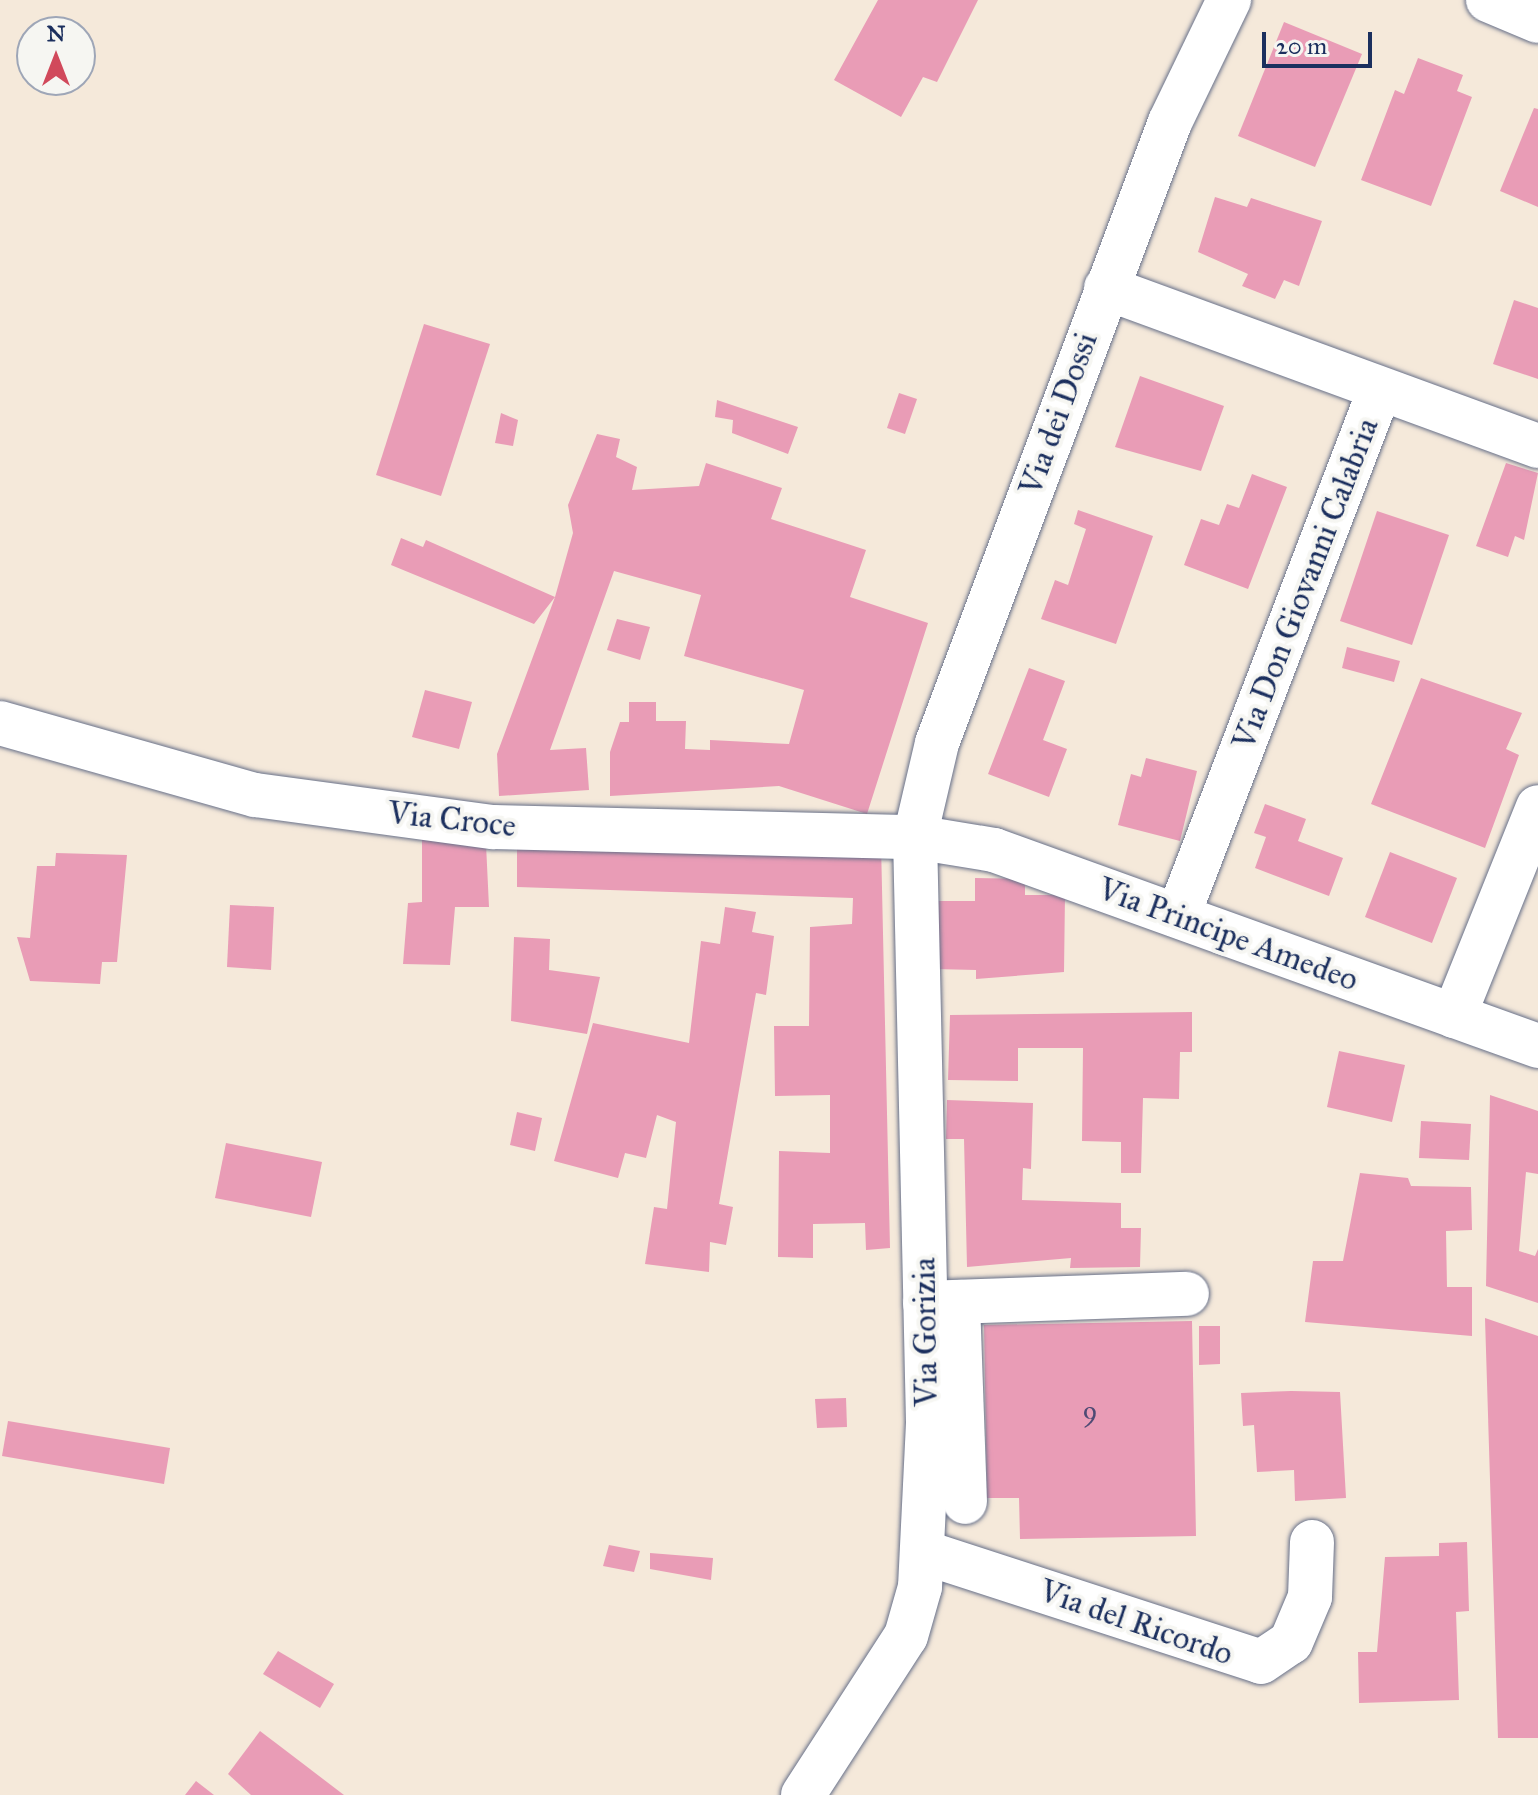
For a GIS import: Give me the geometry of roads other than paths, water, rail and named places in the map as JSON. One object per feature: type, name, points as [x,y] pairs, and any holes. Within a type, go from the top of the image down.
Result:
[{"type":"street","name":"Via dei Dossi","points":[[915,837],[937,743],[1106,288],[1170,122],[1229,0]]},
{"type":"street","points":[[1488,0],[1538,21]]},
{"type":"street","name":"Via Don Giovanni Calabria","points":[[1106,288],[1380,389],[1178,916]]},
{"type":"street","points":[[1380,389],[1538,446]]},
{"type":"street","name":"Via Croce","points":[[0,723],[255,795],[493,827],[915,837]]},
{"type":"street","points":[[1454,1016],[1538,807]]},
{"type":"street","name":"Via Principe Amedeo","points":[[915,837],[994,850],[1538,1046]]},
{"type":"street","name":"Via Gorizia","points":[[803,1795],[906,1636],[923,1552],[942,1302],[915,837]]},
{"type":"street","points":[[965,1502],[942,1302],[1187,1294]]},
{"type":"street","name":"Via del Ricordo","points":[[923,1552],[1261,1662],[1291,1642],[1310,1597],[1312,1542]]}]
